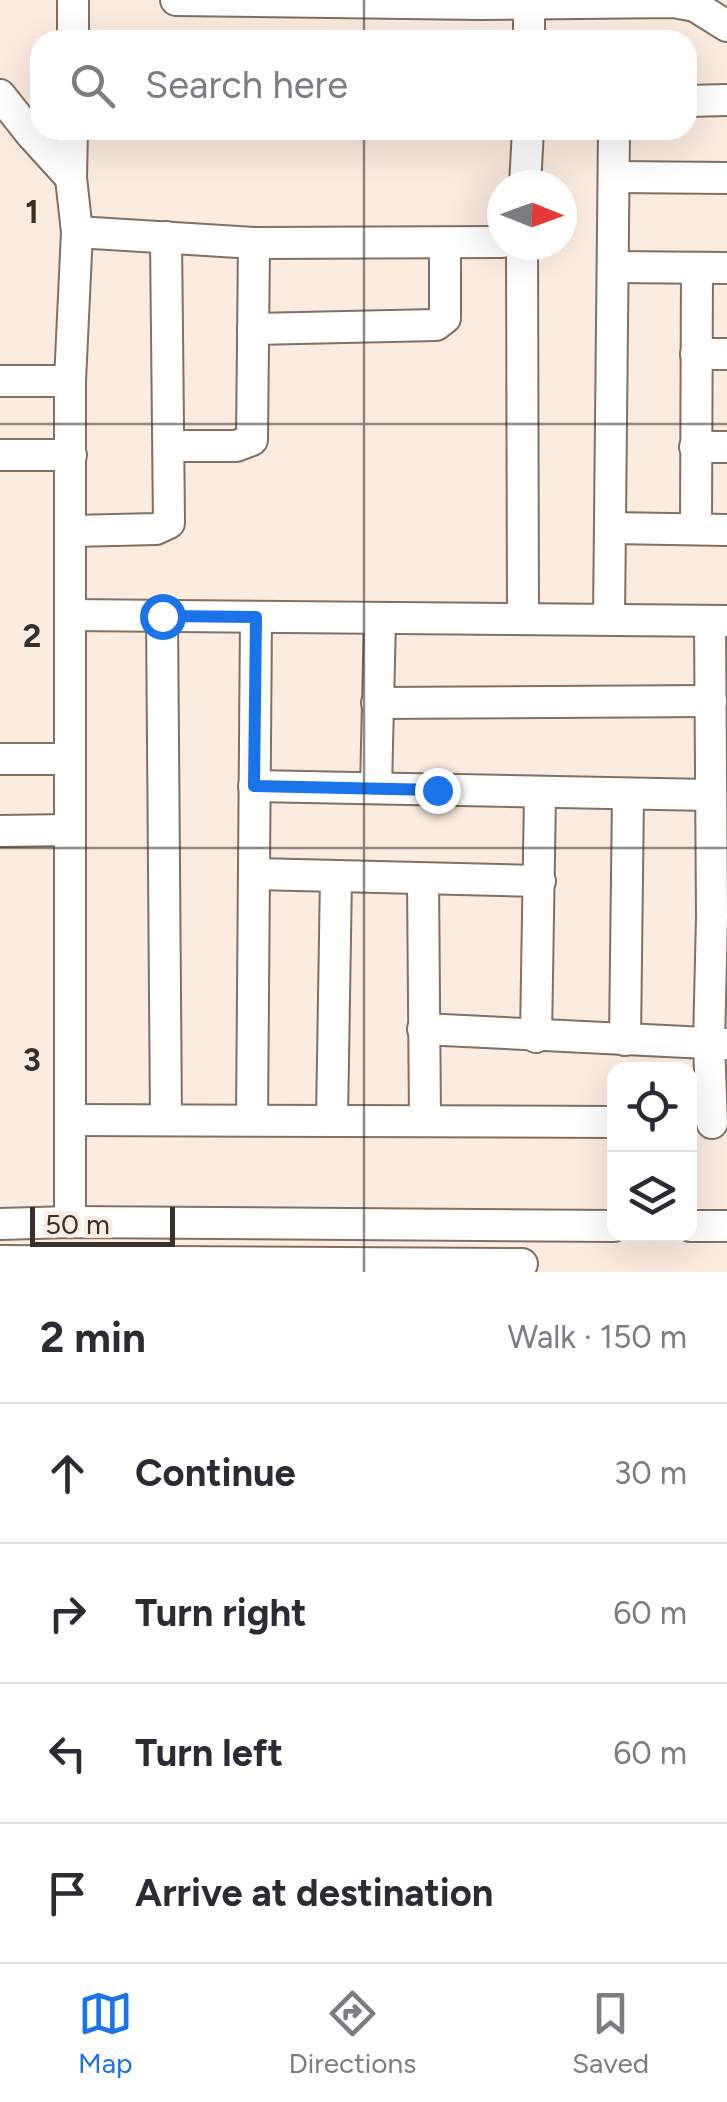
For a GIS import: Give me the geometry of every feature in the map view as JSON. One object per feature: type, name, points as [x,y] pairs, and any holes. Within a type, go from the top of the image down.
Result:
[{"type":"street","points":[[73,0],[73,30]]},
{"type":"street","points":[[176,0],[674,2],[695,6],[727,26]]},
{"type":"street","points":[[529,4],[529,30]]},
{"type":"street","points":[[0,95],[30,134]]},
{"type":"street","points":[[697,101],[727,100]]},
{"type":"street","points":[[36,140],[71,178]]},
{"type":"street","points":[[70,1222],[70,381],[77,232],[72,140]]},
{"type":"street","points":[[526,170],[527,140]]},
{"type":"street","points":[[609,618],[614,140]]},
{"type":"street","points":[[615,177],[727,178]]},
{"type":"street","points":[[77,232],[254,243],[487,242]]},
{"type":"street","points":[[72,531],[167,526],[170,517],[166,237]]},
{"type":"street","points":[[170,446],[236,446],[252,440],[254,243]]},
{"type":"street","points":[[253,329],[436,325],[445,318],[446,311],[445,243]]},
{"type":"street","points":[[522,260],[522,617]]},
{"type":"street","points":[[612,267],[712,268],[696,354],[696,529]]},
{"type":"street","points":[[696,354],[727,354]]},
{"type":"street","points":[[0,381],[70,381]]},
{"type":"street","points":[[696,447],[727,447]]},
{"type":"street","points":[[0,455],[71,455]]},
{"type":"street","points":[[612,528],[727,530]]},
{"type":"street","points":[[70,615],[719,621],[711,701],[710,796],[718,1044],[710,1123]]},
{"type":"street","points":[[162,616],[166,1120]]},
{"type":"street","points":[[252,1119],[256,617]]},
{"type":"street","points":[[376,788],[380,618]]},
{"type":"street","points":[[378,703],[711,701]]},
{"type":"street","points":[[0,760],[70,758]]},
{"type":"street","points":[[254,786],[710,796]]},
{"type":"street","points":[[536,1036],[540,794]]},
{"type":"street","points":[[625,1040],[628,795]]},
{"type":"street","points":[[0,832],[70,830]]},
{"type":"street","points":[[256,874],[540,881]]},
{"type":"street","points":[[332,1120],[336,876]]},
{"type":"street","points":[[423,879],[425,1120]]},
{"type":"street","points":[[423,1030],[718,1044]]},
{"type":"street","points":[[72,1120],[607,1122]]},
{"type":"street","points":[[0,1224],[607,1226]]},
{"type":"street","points":[[4,1265],[522,1268],[523,1226]]},
{"type":"street","points":[[697,1226],[727,1226]]},
{"type":"route","points":[[162,616],[256,617],[254,786],[437,790]]}]
